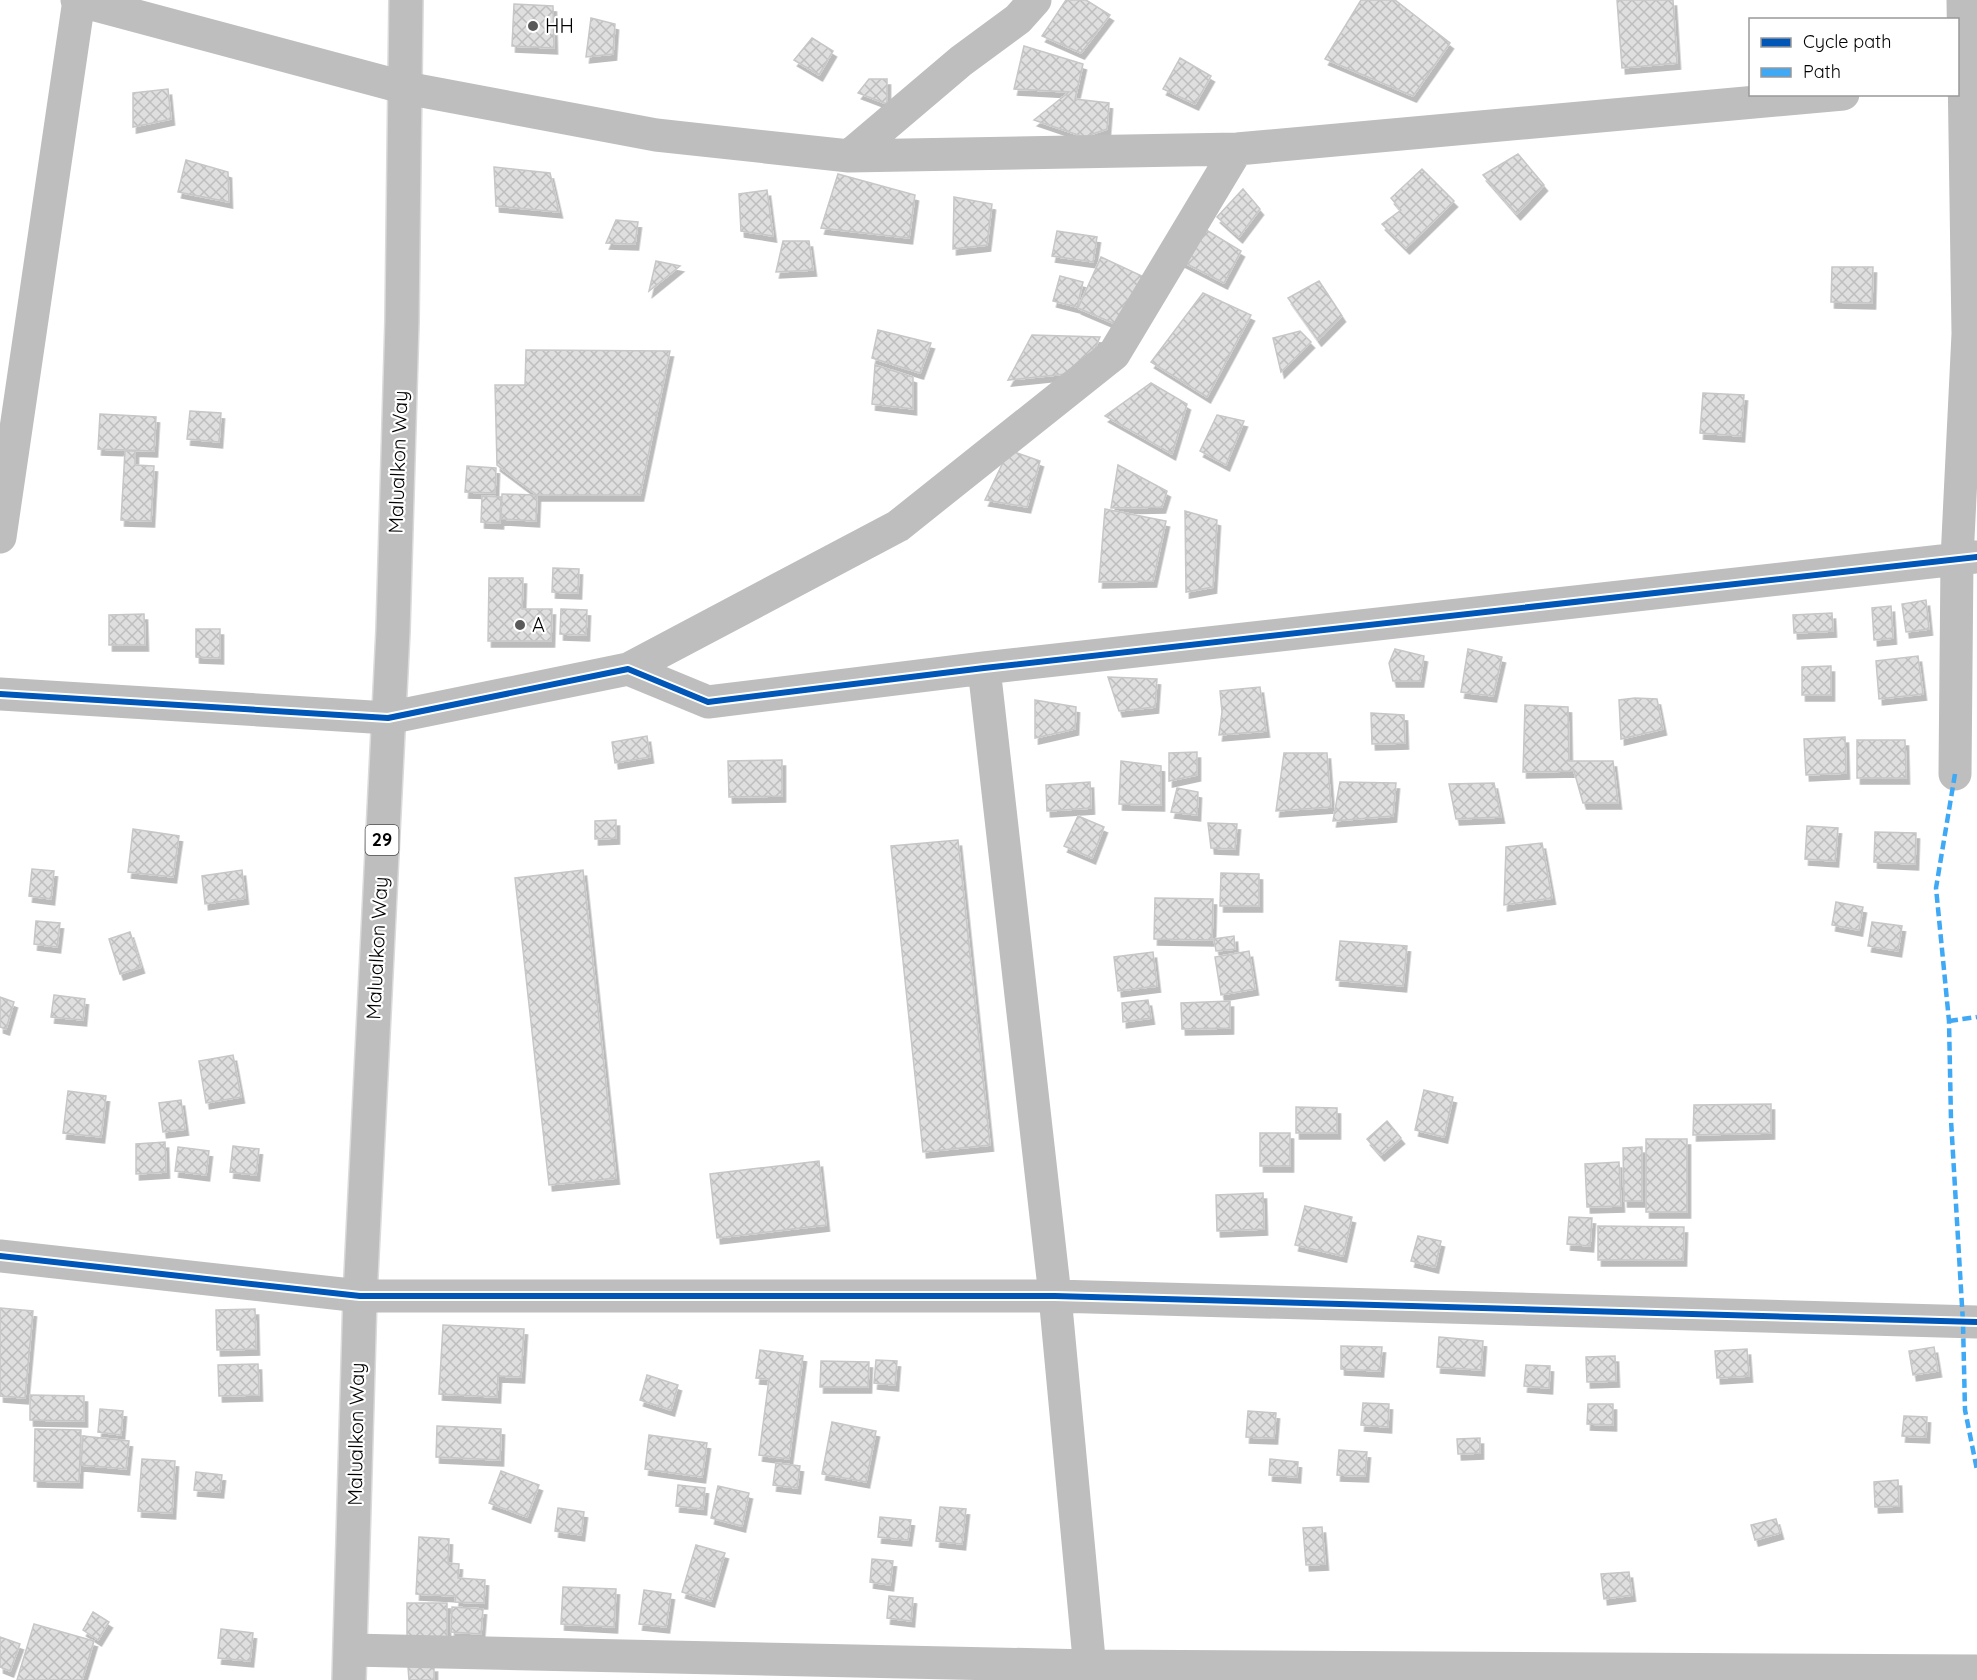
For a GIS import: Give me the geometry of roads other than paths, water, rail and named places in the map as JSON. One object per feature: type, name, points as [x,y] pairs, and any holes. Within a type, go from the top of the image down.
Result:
[{"type":"street","points":[[0,537],[78,0],[406,88],[656,135],[849,156],[1237,149],[1821,96]]},
{"type":"street","name":"Malualkon Way","points":[[350,1665],[360,1296],[393,631],[406,88],[406,0]]},
{"type":"street","points":[[849,156],[961,61],[1018,19],[1035,0]]},
{"type":"street","points":[[1955,774],[1967,558],[1968,334],[1963,0]]},
{"type":"street","points":[[0,694],[388,718],[628,669],[898,526],[1114,354],[1237,149]]},
{"type":"street","points":[[628,669],[708,702],[984,668],[1967,558]]},
{"type":"street","points":[[984,668],[1055,1296],[1091,1673]]},
{"type":"street","points":[[0,1256],[360,1296],[1055,1296],[1977,1323]]},
{"type":"street","points":[[350,1665],[1091,1673],[1977,1671]]},
{"type":"place","name":"HH","points":[[533,26]]},
{"type":"place","name":"A","points":[[520,625]]}]
